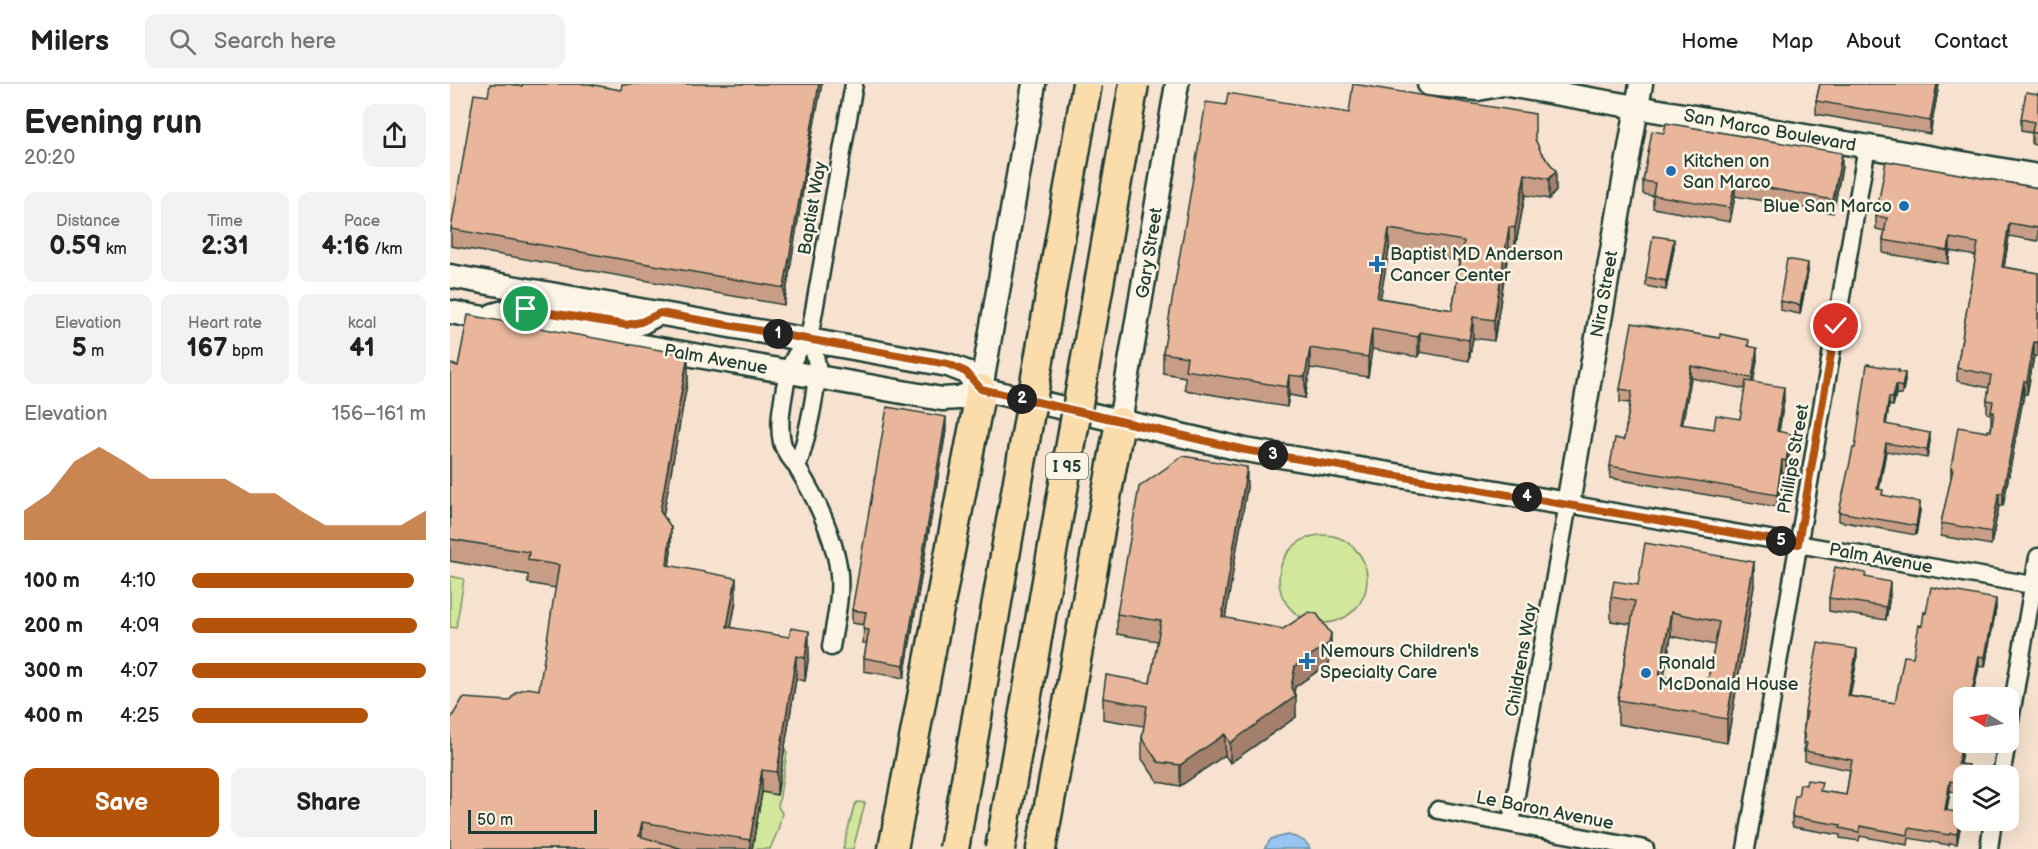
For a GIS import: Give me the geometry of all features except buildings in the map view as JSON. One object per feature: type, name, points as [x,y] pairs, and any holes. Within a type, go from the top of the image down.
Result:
[{"type":"highway","name":"I 95","points":[[954,849],[1087,84]]},
{"type":"highway","name":"I 95","points":[[1000,849],[1134,84]]},
{"type":"highway","points":[[893,849],[981,389]]},
{"type":"highway","points":[[1041,849],[1120,422]]},
{"type":"main road","points":[[1029,84],[1029,111]]},
{"type":"main road","points":[[981,389],[1034,84]]},
{"type":"main road","name":"Gary Street","points":[[1120,422],[1177,84]]},
{"type":"main road","points":[[1169,131],[1184,100],[1195,84]]},
{"type":"main road","name":"San Marco Boulevard","points":[[1429,84],[1478,89],[1503,84],[2038,176]]},
{"type":"main road","name":"Nira Street","points":[[1568,504],[1641,84]]},
{"type":"main road","name":"Palm Avenue","points":[[450,276],[955,366],[971,376],[981,389]]},
{"type":"main road","points":[[486,319],[504,311],[526,309],[626,325],[641,322],[660,313]]},
{"type":"main road","name":"Palm Avenue","points":[[450,312],[942,399],[959,398],[981,389],[1245,450],[1568,504]]},
{"type":"street","name":"Baptist Way","points":[[797,467],[805,441],[816,377],[814,354],[809,339],[854,84]]},
{"type":"street","name":"Phillips Street","points":[[1746,849],[1867,146]]},
{"type":"street","name":"Baptist Way","points":[[809,339],[796,353],[788,372],[780,430],[784,448],[797,467],[821,515],[839,567],[839,600],[831,647]]},
{"type":"street","name":"Palm Avenue","points":[[1568,504],[2036,585]]},
{"type":"street","name":"Childrens Way","points":[[1511,824],[1568,504]]},
{"type":"street","points":[[2017,687],[2036,585],[2038,557]]},
{"type":"street","name":"Le Baron Avenue","points":[[1438,810],[1645,849]]},
{"type":"street","points":[[1989,849],[1991,831]]},
{"type":"green space","points":[[1323,535],[1340,539],[1354,548],[1363,562],[1367,579],[1363,596],[1354,610],[1340,619],[1323,623],[1306,619],[1292,610],[1283,596],[1279,579],[1283,562],[1292,548],[1306,539]]},
{"type":"green space","points":[[450,576],[464,579],[456,628],[450,627]]},
{"type":"green space","points":[[784,748],[787,753],[778,807],[782,813],[778,830],[770,849],[752,849],[762,792],[777,794]]},
{"type":"green space","points":[[857,802],[865,803],[853,849],[843,849],[854,806]]},
{"type":"water","points":[[1288,835],[1304,841],[1310,849],[1264,849],[1271,839]]},
{"type":"place","name":"Kitchen on San Marco","points":[[1671,171]]},
{"type":"place","name":"Blue San Marco","points":[[1904,206]]},
{"type":"place","name":"Baptist MD Anderson Cancer Center","points":[[1377,264]]},
{"type":"place","name":"Nemours Children's Specialty Care","points":[[1307,661]]},
{"type":"place","name":"Ronald McDonald House","points":[[1646,673]]},
{"type":"route","points":[[526,309],[626,325],[650,319],[660,313],[948,364],[966,372],[981,389],[1245,450],[1798,544],[1836,326]]}]
